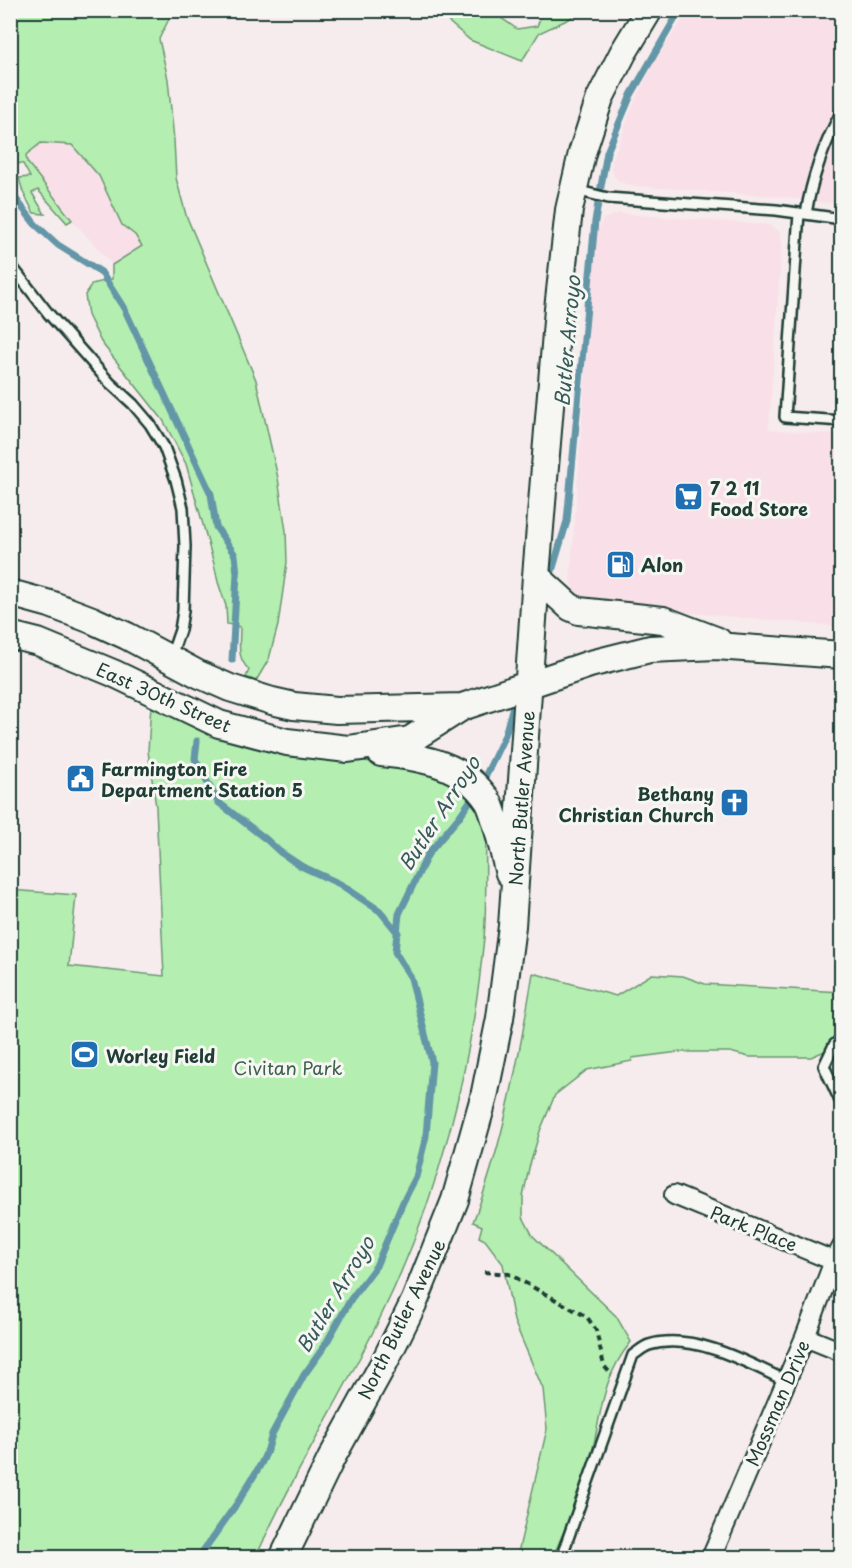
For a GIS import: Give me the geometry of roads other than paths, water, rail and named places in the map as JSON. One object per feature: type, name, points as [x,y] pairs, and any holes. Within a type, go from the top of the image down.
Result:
[{"type":"main road","name":"North Butler Avenue","points":[[283,1557],[331,1459],[385,1361],[415,1300],[455,1200],[494,1054],[508,965],[536,576],[558,309],[569,210],[588,130],[600,98],[649,10]]},
{"type":"main road","points":[[536,576],[570,607],[579,611],[663,620],[732,646]]},
{"type":"main road","points":[[10,593],[50,604],[92,620],[230,688],[294,706],[337,710],[399,707],[462,708]]},
{"type":"main road","name":"East 30th Street","points":[[10,635],[38,642],[113,673],[219,724],[287,742],[348,749],[410,740],[462,708],[590,664],[642,651],[693,645],[842,655]]},
{"type":"main road","points":[[348,749],[412,756],[441,764],[459,773],[477,788],[489,803],[514,890]]},
{"type":"street","name":"Park Place","points":[[674,1195],[838,1254]]},
{"type":"street","name":"Mossman Drive","points":[[711,1557],[838,1254]]},
{"type":"street","points":[[804,1337],[842,1352]]},
{"type":"lane","points":[[842,111],[826,140],[802,213],[784,417],[842,420]]},
{"type":"lane","points":[[573,189],[609,198],[802,213],[842,219]]},
{"type":"lane","points":[[10,264],[110,383],[150,424],[164,447],[183,508],[184,546],[181,621],[177,641],[169,659]]},
{"type":"lane","points":[[842,1038],[834,1045],[824,1066],[842,1105]]},
{"type":"lane","points":[[561,1557],[633,1355],[646,1346],[665,1342],[685,1342],[742,1360],[786,1380]]},
{"type":"waterway","name":"Butler Arroyo","points":[[549,581],[567,521],[595,221],[607,152],[631,95],[680,10]]},
{"type":"waterway","points":[[10,161],[10,174]]},
{"type":"waterway","points":[[10,188],[35,224],[58,245],[101,272],[125,310],[211,494],[216,527],[235,555],[237,574],[232,660]]},
{"type":"waterway","name":"Butler Arroyo","points":[[481,785],[505,735],[516,695]]},
{"type":"waterway","points":[[197,741],[195,759],[218,802],[280,852],[301,866],[340,884],[380,911],[398,933]]},
{"type":"waterway","name":"Butler Arroyo","points":[[198,1558],[238,1502],[261,1464],[272,1434],[304,1375],[324,1347],[351,1299],[376,1266],[416,1177],[426,1136],[432,1062],[411,978],[395,952],[399,914],[428,854],[475,794]]},
{"type":"place","name":"7 2 11 Food Store","points":[[689,497]]},
{"type":"place","name":"Alon","points":[[620,564]]},
{"type":"place","name":"Farmington Fire Department Station 5","points":[[80,778]]},
{"type":"place","name":"Bethany Christian Church","points":[[735,803]]},
{"type":"place","name":"Worley Field","points":[[85,1055]]},
{"type":"park label","name":"Civitan Park","points":[[288,1067]]}]
